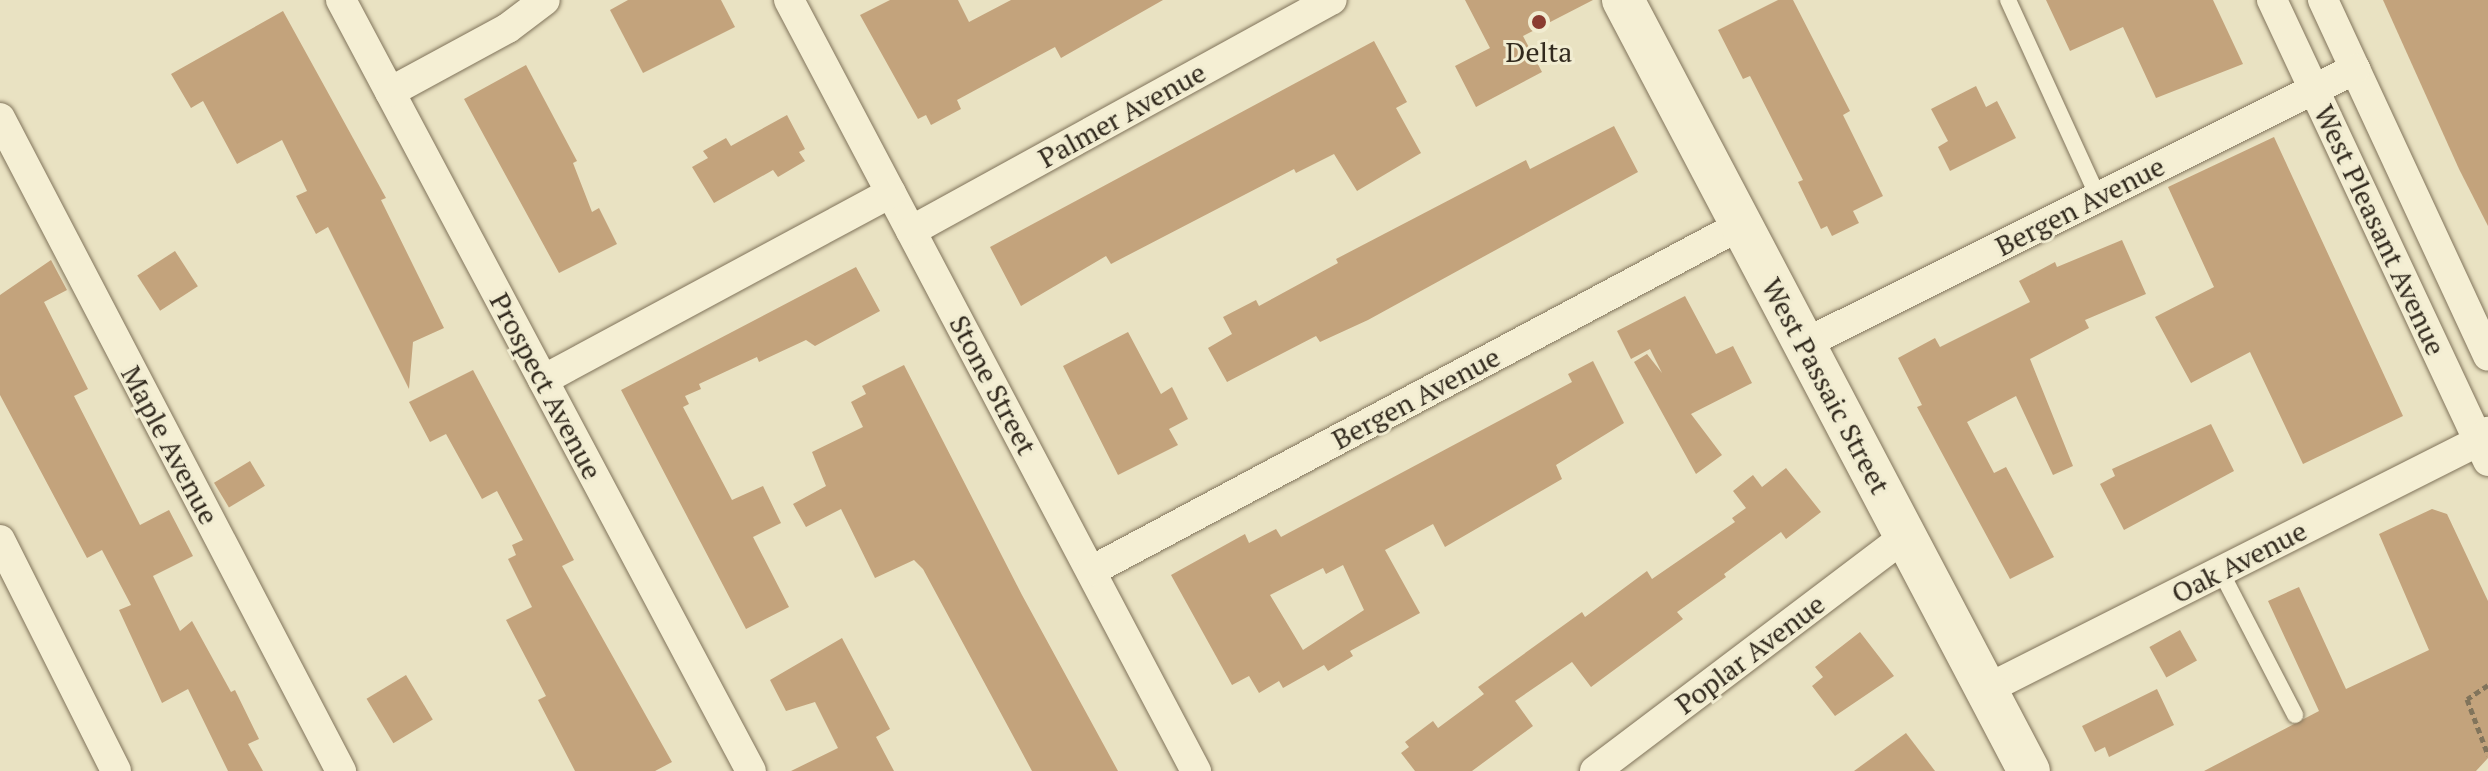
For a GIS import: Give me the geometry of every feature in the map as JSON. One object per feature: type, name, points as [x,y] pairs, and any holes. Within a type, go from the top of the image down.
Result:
[{"type":"main road","name":"West Passaic Street","points":[[1623,0],[2029,771]]},
{"type":"street","name":"Prospect Avenue","points":[[341,0],[751,771]]},
{"type":"street","points":[[390,92],[508,28],[545,0]]},
{"type":"street","name":"Stone Street","points":[[789,0],[1196,771]]},
{"type":"street","name":"Palmer Avenue","points":[[911,231],[1332,0]]},
{"type":"street","name":"West Pleasant Avenue","points":[[2272,0],[2485,445]]},
{"type":"street","name":"West Pleasant Avenue","points":[[2323,0],[2488,356]]},
{"type":"street","name":"Bergen Avenue","points":[[1804,344],[2355,69]]},
{"type":"street","name":"Maple Avenue","points":[[0,118],[341,771]]},
{"type":"street","points":[[543,380],[891,193]]},
{"type":"street","name":"Bergen Avenue","points":[[1091,571],[1741,225]]},
{"type":"street","name":"Oak Avenue","points":[[1987,689],[2485,445]]},
{"type":"street","name":"Poplar Avenue","points":[[1595,771],[1906,536]]},
{"type":"street","points":[[0,540],[116,771]]},
{"type":"lane","points":[[2008,0],[2098,197]]},
{"type":"lane","points":[[2221,572],[2295,715]]},
{"type":"path","points":[[2488,685],[2467,699],[2488,755]]},
{"type":"building","points":[[628,0],[721,0],[735,27],[643,73],[610,10]]},
{"type":"building","points":[[890,0],[958,0],[969,22],[1011,0],[1163,0],[1061,58],[1055,47],[957,100],[961,109],[931,125],[926,115],[918,119],[860,15]]},
{"type":"building","points":[[1465,0],[1593,0],[1523,36],[1542,72],[1476,107],[1455,66],[1490,48]]},
{"type":"building","points":[[1778,0],[1793,0],[1850,111],[1843,115],[1883,196],[1853,211],[1859,223],[1832,236],[1827,226],[1821,229],[1798,182],[1803,180],[1750,76],[1743,79],[1718,30]]},
{"type":"building","points":[[2046,0],[2213,0],[2243,64],[2156,98],[2123,27],[2070,51]]},
{"type":"building","points":[[2383,0],[2488,0],[2488,226],[2459,169]]},
{"type":"building","points":[[283,11],[386,198],[381,200],[444,328],[413,342],[409,389],[328,227],[316,234],[296,196],[307,191],[282,140],[237,164],[203,101],[191,108],[171,74]]},
{"type":"building","points":[[1374,41],[1407,102],[1396,108],[1421,153],[1357,191],[1334,154],[1296,173],[1294,169],[1111,264],[1106,256],[1021,306],[990,247]]},
{"type":"building","points":[[526,65],[577,161],[573,163],[592,212],[599,208],[617,244],[559,273],[464,99]]},
{"type":"building","points":[[1976,86],[1986,107],[1997,101],[2016,138],[1950,171],[1938,147],[1948,141],[1931,109]]},
{"type":"building","points":[[787,115],[805,149],[799,152],[805,161],[778,177],[773,170],[714,203],[692,167],[708,158],[703,151],[726,138],[731,146]]},
{"type":"building","points":[[1614,126],[1638,172],[1368,320],[1320,342],[1316,336],[1227,382],[1208,348],[1232,334],[1223,317],[1256,300],[1259,306],[1338,263],[1336,259],[1526,160],[1530,169]]},
{"type":"building","points":[[2274,137],[2403,416],[2303,464],[2250,352],[2191,383],[2155,317],[2214,287],[2168,187]]},
{"type":"building","points":[[2122,240],[2146,294],[2085,320],[2089,328],[2030,359],[2073,466],[2053,475],[2016,396],[1967,422],[1994,473],[2006,467],[2054,557],[2010,579],[1917,407],[1922,405],[1898,358],[1935,338],[1940,347],[2030,302],[2019,281],[2055,262],[2057,267]]},
{"type":"building","points":[[175,251],[198,286],[160,311],[137,276]]},
{"type":"building","points":[[51,260],[67,290],[44,302],[88,389],[74,396],[140,525],[169,510],[193,556],[153,576],[180,631],[192,621],[231,692],[235,690],[259,739],[248,744],[263,771],[228,771],[188,689],[162,703],[119,610],[131,605],[102,550],[87,558],[0,395],[0,295]]},
{"type":"building","points":[[856,267],[880,311],[815,346],[806,340],[759,362],[757,357],[699,384],[701,389],[685,396],[689,404],[683,407],[732,500],[763,486],[781,523],[753,537],[789,607],[746,629],[621,390]]},
{"type":"building","points":[[1685,296],[1716,354],[1733,346],[1752,383],[1691,414],[1722,455],[1696,474],[1634,362],[1647,354],[1662,373],[1650,349],[1631,359],[1617,331]]},
{"type":"building","points":[[1128,332],[1161,394],[1172,387],[1188,419],[1169,429],[1178,445],[1118,475],[1063,366]]},
{"type":"building","points":[[1593,361],[1624,423],[1556,465],[1562,479],[1445,547],[1433,524],[1385,550],[1420,613],[1350,651],[1353,656],[1328,671],[1324,665],[1283,688],[1279,681],[1259,693],[1249,676],[1232,685],[1171,575],[1245,534],[1249,543],[1276,529],[1281,537],[1572,382],[1568,374]],"holes":[[[1343,565],[1364,610],[1303,650],[1270,595],[1323,568],[1326,574]]]},
{"type":"building","points":[[904,365],[1022,595],[1118,771],[1032,771],[923,569],[914,560],[875,578],[841,509],[806,527],[793,504],[826,486],[812,452],[863,427],[851,402],[866,394],[862,386]]},
{"type":"building","points":[[473,370],[574,560],[562,566],[672,762],[655,771],[575,771],[538,700],[546,696],[506,620],[532,607],[508,559],[516,555],[512,545],[523,540],[497,491],[482,499],[446,434],[430,442],[409,402]]},
{"type":"building","points":[[2211,424],[2234,471],[2124,530],[2100,484],[2115,476],[2112,469]]},
{"type":"building","points":[[250,461],[265,486],[229,507],[214,483]]},
{"type":"building","points":[[1786,468],[1821,512],[1786,539],[1781,532],[1724,574],[1726,577],[1677,612],[1683,619],[1591,687],[1572,662],[1515,701],[1533,726],[1472,771],[1415,771],[1401,753],[1409,747],[1405,742],[1433,721],[1438,728],[1484,694],[1478,687],[1582,612],[1585,617],[1647,571],[1652,579],[1735,522],[1732,518],[1746,508],[1733,491],[1753,475],[1762,487]]},
{"type":"building","points":[[2432,509],[2447,514],[2488,601],[2488,758],[2476,771],[2204,771],[2319,711],[2268,601],[2299,587],[2346,689],[2429,650],[2379,534]]},
{"type":"building","points":[[2180,630],[2197,661],[2166,678],[2149,647]]},
{"type":"building","points":[[1860,632],[1894,676],[1835,716],[1812,686],[1823,677],[1815,667]]},
{"type":"building","points":[[842,638],[890,729],[876,737],[894,771],[791,771],[838,748],[815,702],[786,711],[770,680]]},
{"type":"building","points":[[406,675],[433,720],[393,743],[367,699]]},
{"type":"building","points":[[2157,689],[2174,725],[2109,757],[2105,747],[2095,752],[2082,726]]},
{"type":"building","points":[[1906,733],[1935,771],[1854,771]]},
{"type":"place","name":"Delta","points":[[1539,22]]}]
